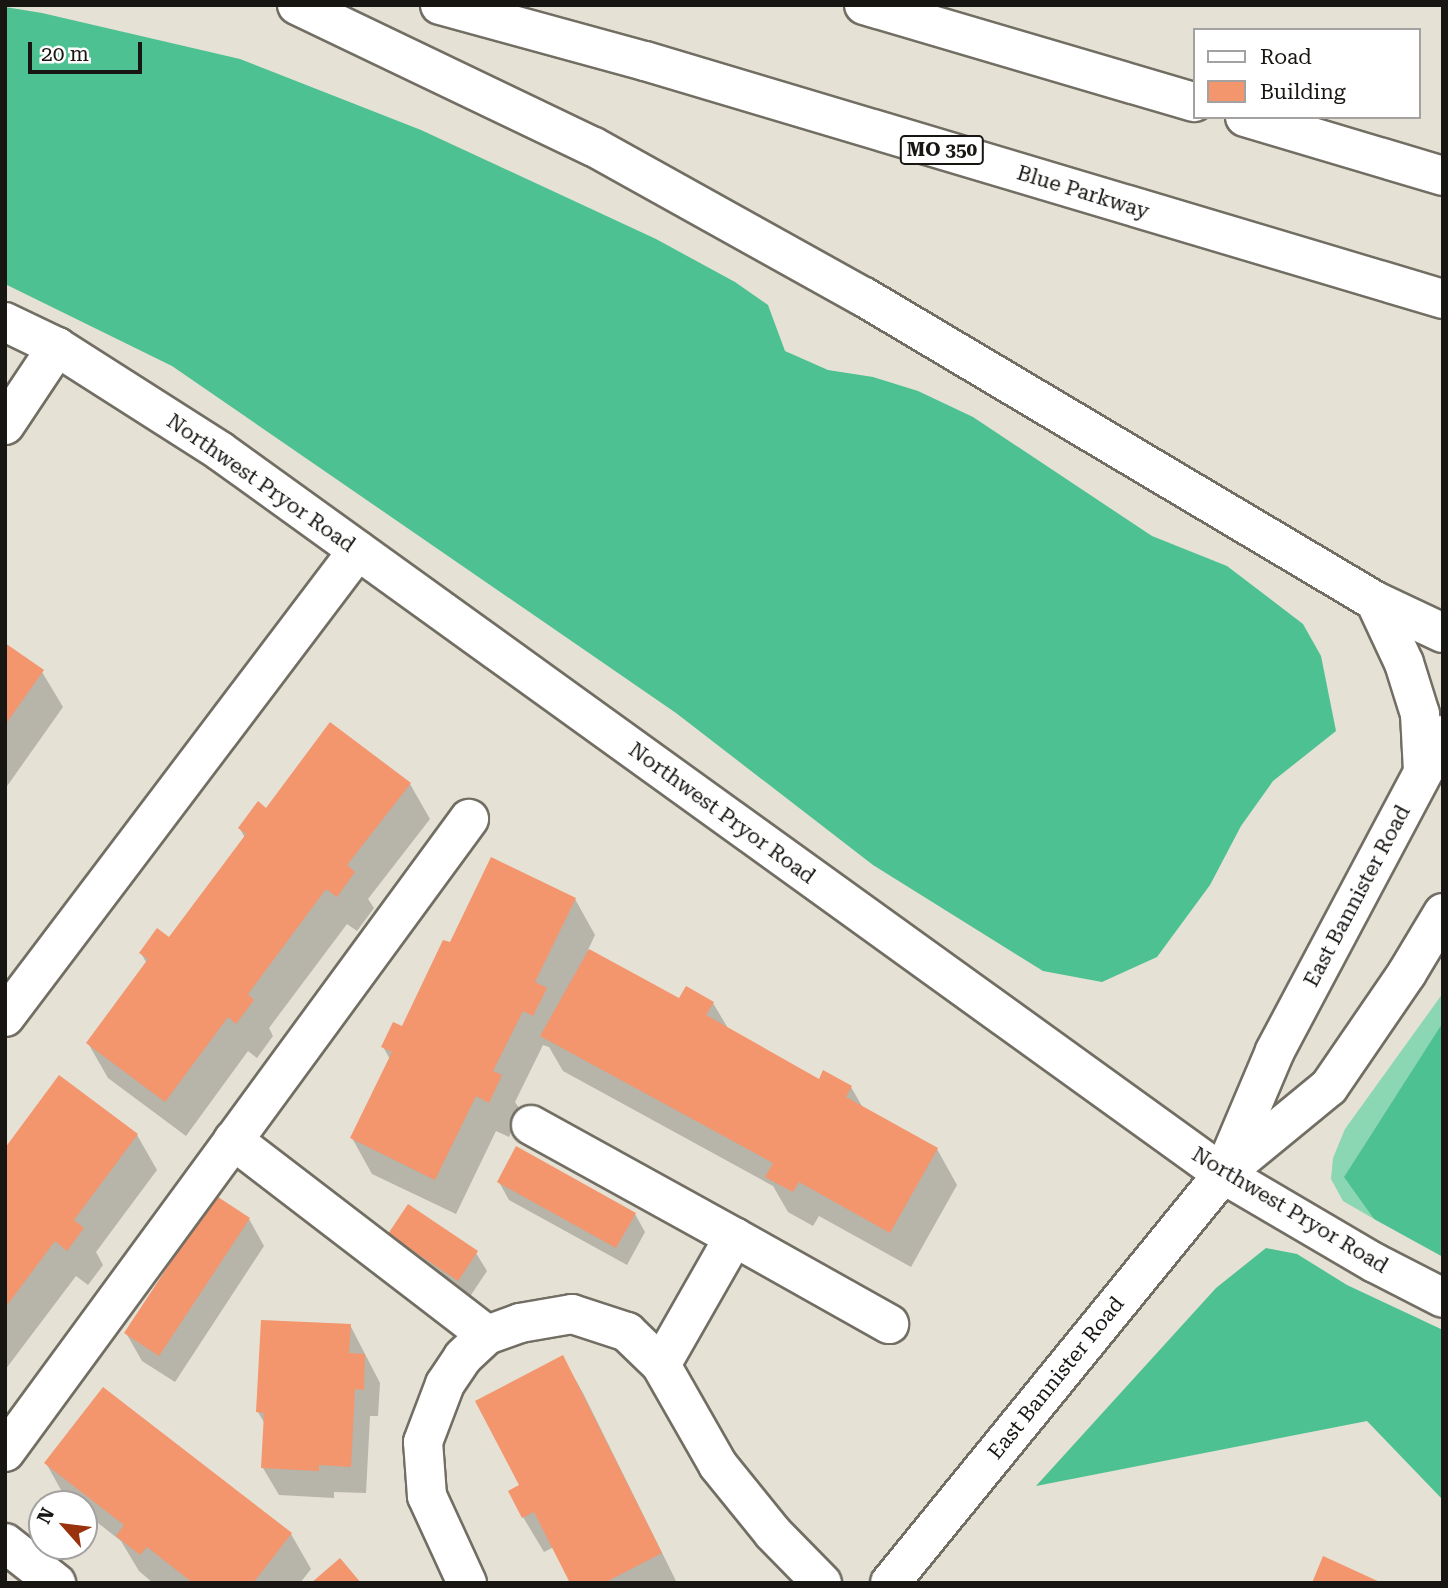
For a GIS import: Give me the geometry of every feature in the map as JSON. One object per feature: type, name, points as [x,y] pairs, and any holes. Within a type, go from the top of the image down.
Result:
[{"type":"main road","points":[[298,5],[594,147],[864,297],[1375,601],[1443,633]]},
{"type":"main road","name":"Blue Parkway","points":[[440,5],[645,61],[1443,299]]},
{"type":"main road","points":[[864,5],[1192,101]]},
{"type":"main road","points":[[1252,119],[1443,176]]},
{"type":"main road","name":"Northwest Pryor Road","points":[[5,322],[57,347],[220,451],[1223,1174],[1443,1298]]},
{"type":"main road","points":[[5,425],[57,347]]},
{"type":"main road","points":[[5,1017],[358,551]]},
{"type":"main road","points":[[1375,601],[1404,663],[1420,715],[1423,772]]},
{"type":"main road","name":"East Bannister Road","points":[[1223,1174],[1275,1051],[1443,734]]},
{"type":"main road","points":[[5,1452],[469,819]]},
{"type":"main road","name":"East Bannister Road","points":[[890,1583],[1223,1174],[1329,1087],[1407,973],[1443,913]]},
{"type":"main road","points":[[531,1125],[889,1324]]},
{"type":"main road","points":[[233,1140],[487,1335]]},
{"type":"main road","points":[[662,1365],[734,1237]]},
{"type":"main road","points":[[467,1583],[427,1496],[422,1442],[445,1384],[463,1357],[487,1335],[520,1323],[572,1314],[627,1332],[662,1365],[718,1465],[773,1533],[822,1583]]},
{"type":"main road","points":[[5,1543],[56,1583]]},
{"type":"green space","points":[[5,7],[42,13],[240,59],[421,130],[656,239],[735,282],[768,305],[785,351],[828,370],[873,377],[918,391],[973,417],[1152,536],[1227,566],[1303,624],[1321,656],[1336,731],[1273,781],[1241,826],[1210,885],[1157,957],[1102,982],[1043,971],[873,865],[676,713],[172,366],[5,284]]},
{"type":"green space","points":[[1443,993],[1443,1022],[1345,1176],[1374,1219],[1343,1201],[1331,1179],[1333,1158],[1345,1129]]},
{"type":"green space","points":[[1443,1022],[1443,1257],[1374,1219],[1344,1177]]},
{"type":"green space","points":[[1266,1248],[1297,1254],[1347,1285],[1443,1330],[1443,1500],[1367,1421],[1036,1486],[1216,1288]]},
{"type":"building","points":[[5,643],[44,670],[5,725]]},
{"type":"building","points":[[330,722],[411,783],[347,865],[355,872],[337,897],[326,889],[248,994],[254,1000],[236,1024],[228,1017],[165,1102],[86,1043],[148,959],[139,953],[157,928],[169,937],[246,834],[238,828],[258,801],[266,808]]},
{"type":"building","points":[[491,857],[576,898],[535,982],[547,988],[533,1016],[523,1011],[493,1071],[502,1075],[489,1103],[476,1096],[435,1180],[350,1138],[392,1052],[381,1047],[393,1022],[402,1026],[443,940],[450,942]]},
{"type":"building","points":[[589,949],[679,998],[686,986],[714,1002],[706,1015],[819,1079],[823,1070],[852,1086],[846,1097],[938,1148],[890,1233],[799,1182],[793,1192],[765,1177],[773,1163],[540,1036]]},
{"type":"building","points":[[59,1075],[138,1134],[74,1220],[84,1228],[67,1251],[55,1241],[5,1308],[5,1148]]},
{"type":"building","points":[[516,1146],[636,1213],[616,1248],[497,1182]]},
{"type":"building","points":[[215,1195],[250,1218],[159,1356],[124,1333]]},
{"type":"building","points":[[408,1204],[478,1251],[458,1281],[388,1234]]},
{"type":"building","points":[[261,1320],[351,1324],[349,1353],[365,1354],[364,1390],[355,1389],[351,1467],[319,1465],[319,1471],[261,1468],[264,1413],[256,1412]]},
{"type":"building","points":[[563,1355],[662,1553],[604,1583],[570,1583],[534,1512],[522,1518],[508,1491],[519,1485],[475,1401]]},
{"type":"building","points":[[103,1387],[292,1533],[253,1583],[193,1583],[147,1547],[140,1555],[116,1536],[124,1525],[98,1505],[98,1490],[79,1490],[44,1463]]},
{"type":"building","points":[[1323,1556],[1382,1583],[1312,1583]]},
{"type":"building","points":[[340,1558],[361,1583],[311,1583]]}]
